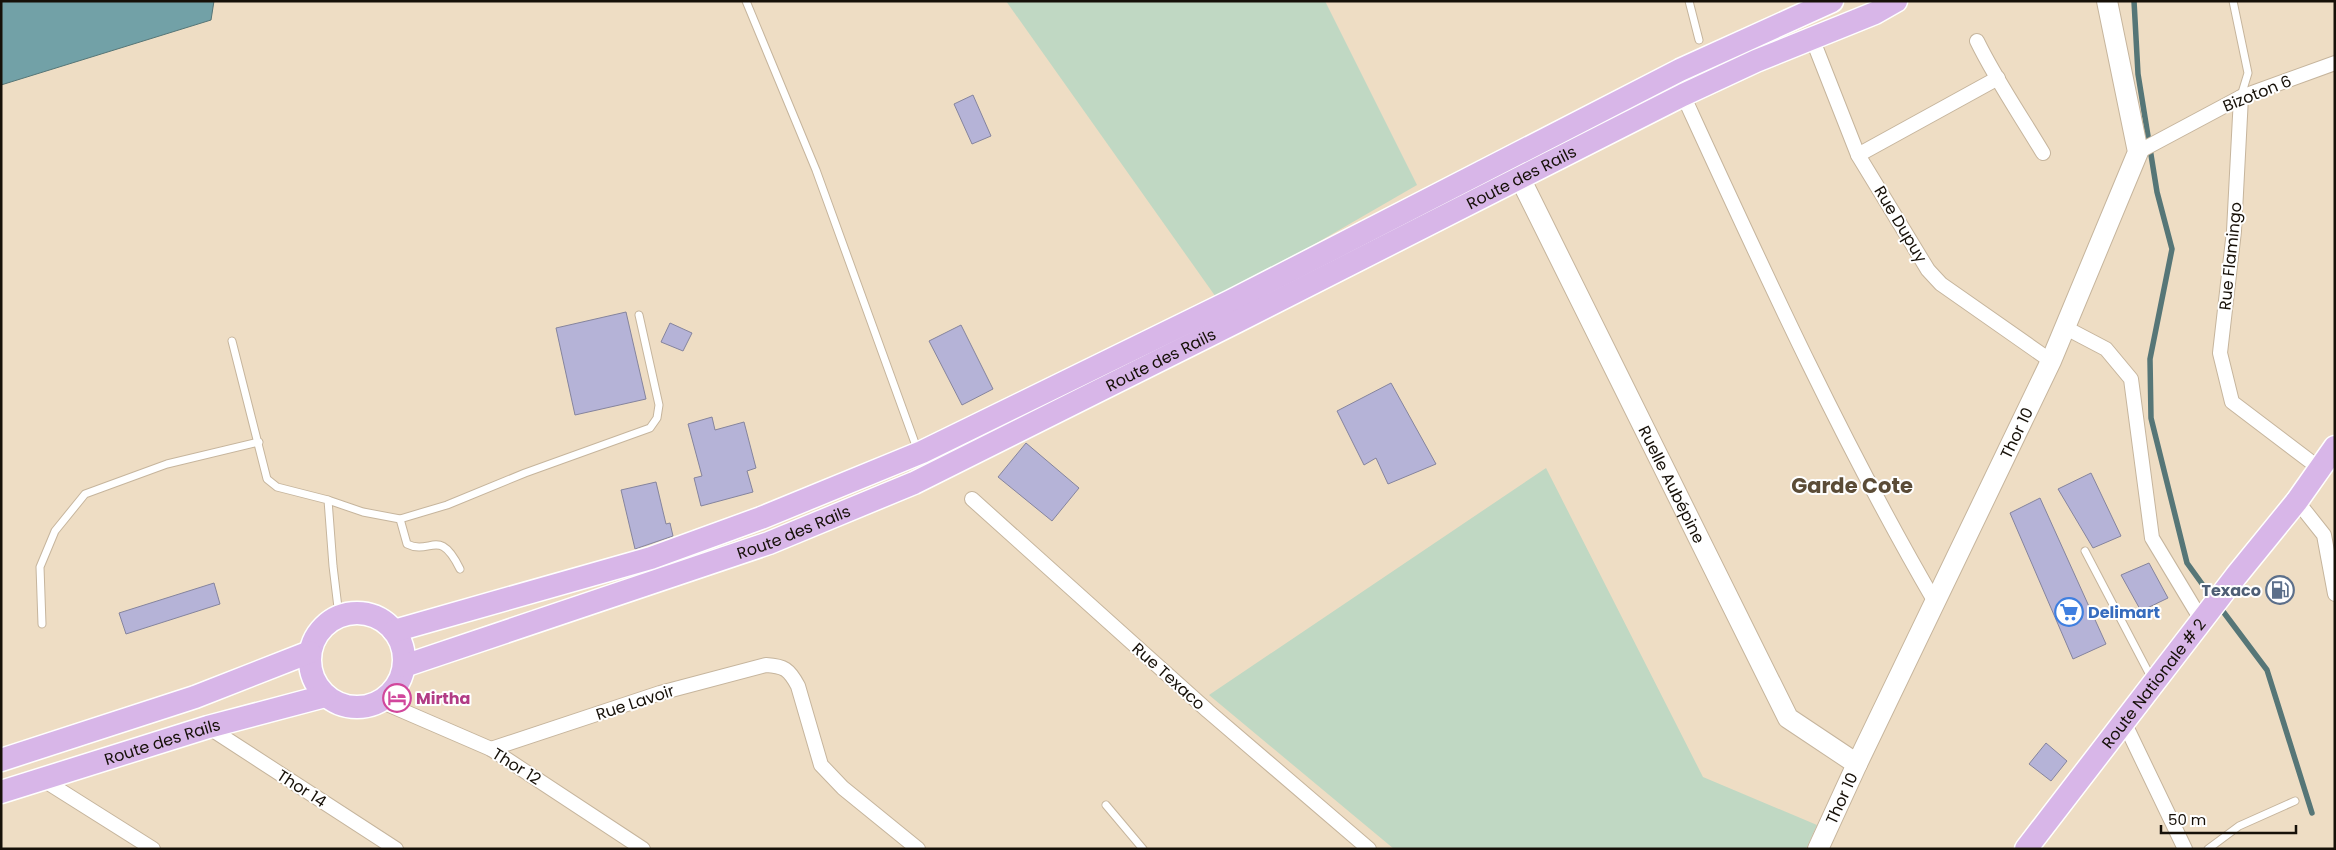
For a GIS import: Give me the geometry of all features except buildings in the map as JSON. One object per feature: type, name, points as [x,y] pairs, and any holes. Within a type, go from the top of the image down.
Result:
[{"type":"main road","name":"Route des Rails","points":[[394,631],[650,558],[761,518],[922,452],[1231,301],[1680,70],[1832,1]]},
{"type":"main road","name":"Route des Rails","points":[[404,666],[769,544],[914,483],[1683,95],[1756,61],[1875,13],[1896,1]]},
{"type":"main road","name":"Route Nationale # 2","points":[[2026,849],[2236,576],[2297,500],[2318,468],[2335,447]]},
{"type":"main road","points":[[354,613],[369,614],[383,620],[394,631],[401,641],[404,666],[400,680],[392,692],[380,701],[367,706],[352,707],[338,704],[325,696],[315,683],[310,668],[310,652],[320,630],[339,616],[354,613]]},
{"type":"main road","name":"Route des Rails","points":[[1,760],[195,697],[310,652]]},
{"type":"main road","name":"Route des Rails","points":[[1,792],[208,727],[325,696]]},
{"type":"street","points":[[2107,1],[2138,152]]},
{"type":"street","name":"Rue Dupuy","points":[[1812,38],[1858,155],[1934,278],[2051,361]]},
{"type":"street","points":[[1977,41],[1991,69],[2043,153]]},
{"type":"street","name":"Bizoton 6","points":[[2138,152],[2180,128],[2241,98],[2335,62]]},
{"type":"street","points":[[1858,155],[1998,78]]},
{"type":"street","points":[[1683,95],[1783,313],[1898,538],[1935,602]]},
{"type":"street","name":"Rue Flamingo","points":[[2241,98],[2234,231],[2220,353],[2232,402],[2318,468]]},
{"type":"street","name":"Thor 10","points":[[1818,849],[2051,361],[2138,152]]},
{"type":"street","name":"Ruelle Aubépine","points":[[1520,178],[1788,718],[1857,764]]},
{"type":"street","points":[[2066,328],[2106,349],[2131,379],[2152,538],[2202,621]]},
{"type":"street","name":"Rue Texaco","points":[[972,499],[1208,711],[1369,849]]},
{"type":"street","points":[[2297,500],[2324,535],[2330,548],[2335,594]]},
{"type":"street","name":"Rue Lavoir","points":[[491,749],[660,693],[766,664],[782,666],[792,675],[798,686],[821,766],[843,788],[918,849]]},
{"type":"street","name":"Thor 12","points":[[380,701],[491,749],[643,849]]},
{"type":"street","points":[[2124,722],[2185,849]]},
{"type":"street","name":"Thor 14","points":[[208,727],[396,849]]},
{"type":"street","points":[[42,779],[153,849]]},
{"type":"lane","points":[[746,1],[816,170],[916,443]]},
{"type":"lane","points":[[1689,1],[1699,40]]},
{"type":"lane","name":"Rue Flamingo","points":[[2233,1],[2248,73],[2241,98]]},
{"type":"lane","points":[[232,341],[267,479],[277,488],[328,500],[370,514],[400,519],[447,505],[525,472],[650,428],[657,418],[659,405],[638,314]]},
{"type":"lane","points":[[42,624],[40,567],[55,532],[85,494],[167,464],[259,442]]},
{"type":"lane","points":[[328,500],[339,616]]},
{"type":"lane","points":[[400,519],[407,544],[412,547],[438,544],[452,552],[460,568]]},
{"type":"lane","points":[[2084,551],[2154,683]]},
{"type":"lane","points":[[2208,849],[2239,826],[2295,801]]},
{"type":"lane","points":[[1106,805],[1143,849]]},
{"type":"green space","points":[[1006,1],[1325,1],[1417,185],[1218,300]]},
{"type":"green space","points":[[1546,468],[1703,777],[1817,825],[1806,849],[1394,849],[1209,695]]},
{"type":"water","points":[[1,1],[214,1],[211,20],[1,85]]},
{"type":"waterway","points":[[2134,1],[2138,74],[2157,192],[2172,249],[2150,359],[2151,418],[2187,563],[2213,599]]},
{"type":"waterway","points":[[2219,606],[2267,670],[2312,813]]},
{"type":"place","name":"Texaco","points":[[2280,590]]},
{"type":"place","name":"Delimart","points":[[2069,612]]},
{"type":"place","name":"Mirtha","points":[[397,698]]},
{"type":"district","name":"Garde Cote","points":[[1852,486]]}]
